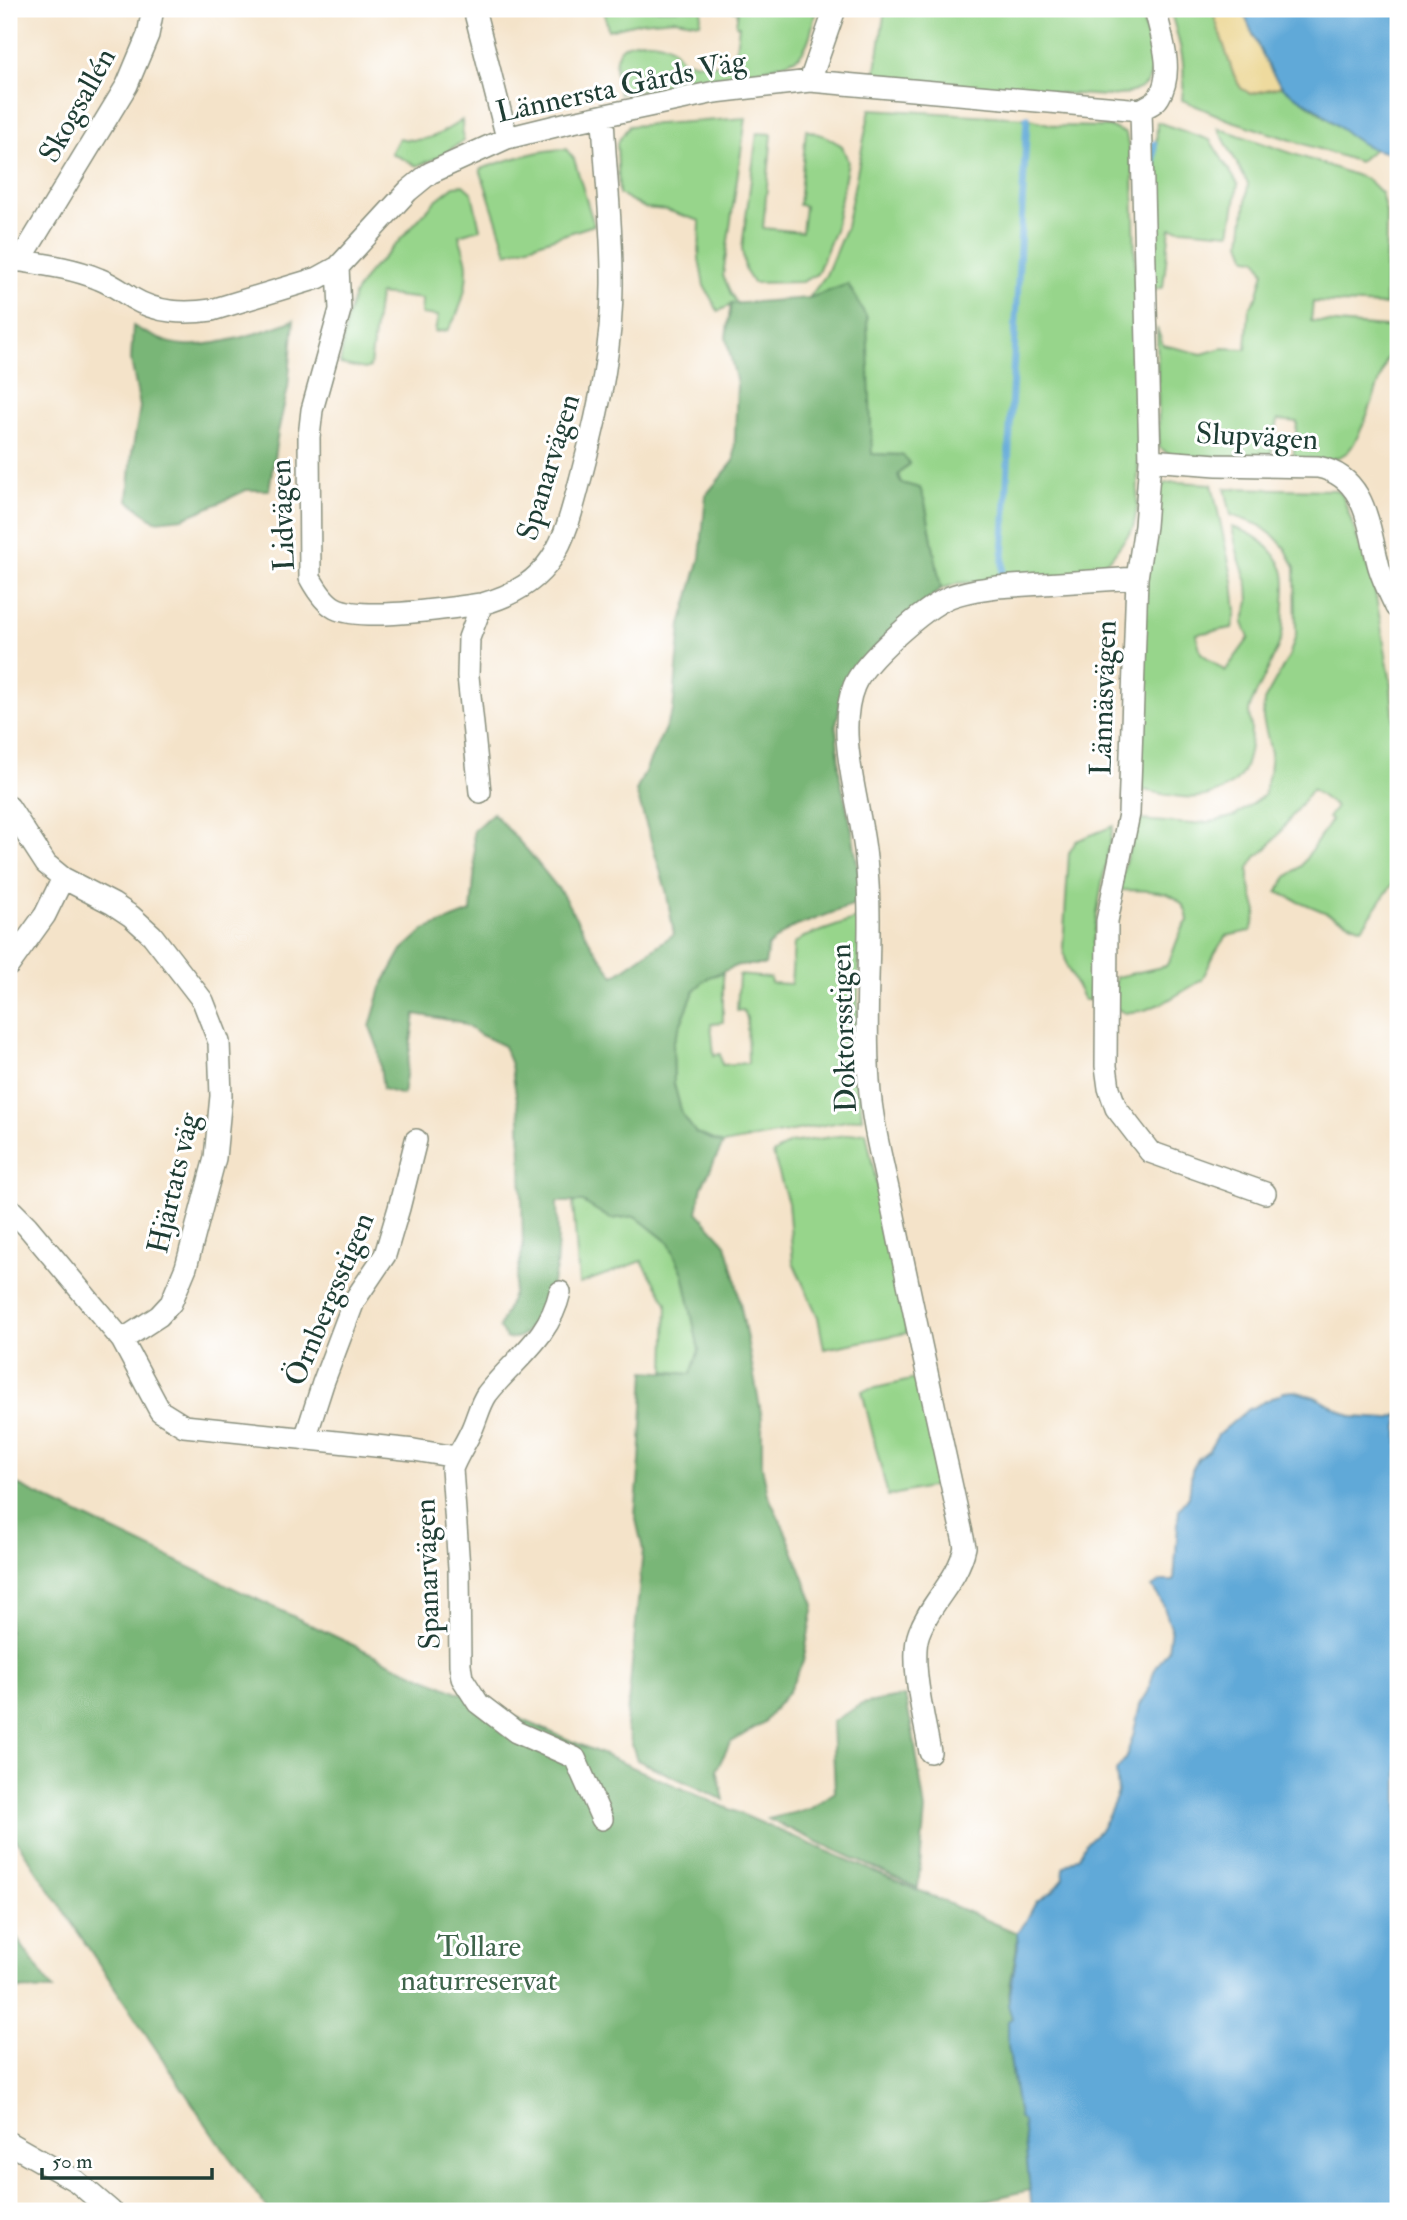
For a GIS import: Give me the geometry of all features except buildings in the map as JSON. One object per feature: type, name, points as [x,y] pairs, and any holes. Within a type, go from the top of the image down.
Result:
[{"type":"street","name":"Skogsallén","points":[[14,260],[127,85],[148,35],[153,9]]},
{"type":"street","points":[[474,9],[507,138]]},
{"type":"street","points":[[810,81],[835,9]]},
{"type":"street","points":[[1141,110],[1158,100],[1164,86],[1166,57],[1156,9]]},
{"type":"street","name":"Lännersta Gårds Väg","points":[[14,260],[43,264],[98,279],[154,308],[195,313],[297,285],[338,267],[416,183],[430,173],[507,138],[715,92],[810,81],[1141,110]]},
{"type":"street","name":"Lännäsvägen","points":[[1141,110],[1150,460],[1137,578],[1129,814],[1107,921],[1106,1066],[1109,1088],[1116,1108],[1150,1152],[1265,1193]]},
{"type":"street","name":"Spanarvägen","points":[[482,604],[502,599],[526,585],[544,571],[552,560],[573,508],[596,422],[606,370],[612,277],[611,220],[604,161],[603,117]]},
{"type":"street","name":"Lidvägen","points":[[338,267],[340,310],[312,410],[309,437],[310,578],[332,607],[354,613],[377,614],[482,604]]},
{"type":"street","name":"Slupvägen","points":[[1150,460],[1217,465],[1318,467],[1333,470],[1344,477],[1363,505],[1380,571],[1396,607]]},
{"type":"street","name":"Doktorsstigen","points":[[930,1752],[917,1671],[916,1644],[923,1625],[962,1562],[965,1548],[919,1339],[869,1083],[869,893],[866,855],[848,744],[850,702],[860,674],[877,654],[919,618],[950,597],[997,587],[1137,578]]},
{"type":"street","points":[[480,792],[468,677],[470,638],[482,604]]},
{"type":"street","name":"Hjärtats väg","points":[[9,807],[46,864],[63,878],[131,916],[152,935],[203,1001],[219,1042],[221,1096],[215,1158],[186,1268],[171,1303],[159,1316],[122,1340]]},
{"type":"street","points":[[9,965],[45,915],[63,878]]},
{"type":"street","name":"Örnbergsstigen","points":[[306,1439],[323,1383],[354,1301],[385,1255],[416,1140]]},
{"type":"street","points":[[9,1208],[122,1340],[150,1397],[160,1411],[172,1420],[184,1426],[414,1450],[457,1457]]},
{"type":"street","name":"Spanarvägen","points":[[560,1292],[557,1305],[538,1340],[510,1366],[485,1397],[453,1469],[459,1568],[460,1665],[462,1678],[478,1703],[516,1732],[575,1758],[602,1819]]},
{"type":"street","points":[[9,2143],[76,2181],[111,2211]]},
{"type":"green space","points":[[604,9],[702,9],[700,23],[675,19],[641,22],[608,30]]},
{"type":"green space","points":[[726,9],[816,9],[806,45],[800,55],[789,61],[770,68],[619,94],[615,69],[617,55],[621,49],[634,42],[659,42],[672,48],[682,61],[730,66],[732,55],[735,56],[738,11]]},
{"type":"green space","points":[[885,9],[1140,9],[1152,68],[1149,79],[1142,87],[1128,93],[1108,96],[874,82]]},
{"type":"green space","points":[[1170,9],[1212,9],[1233,73],[1241,88],[1251,94],[1282,86],[1374,149],[1359,162],[1229,120],[1182,100],[1183,63]]},
{"type":"green space","points":[[870,109],[1027,118],[1056,126],[1111,127],[1126,134],[1133,171],[1139,442],[1137,509],[1133,528],[1111,558],[1082,576],[959,583],[941,589],[920,488],[901,483],[898,474],[909,463],[903,455],[872,454],[809,298],[826,275],[846,227]]},
{"type":"green space","points":[[746,118],[723,275],[737,303],[718,311],[704,286],[699,259],[700,221],[666,210],[645,208],[619,194],[617,143],[629,126]]},
{"type":"green space","points":[[462,120],[463,141],[439,157],[417,166],[391,153],[399,138],[424,139],[439,134]]},
{"type":"green space","points":[[1157,122],[1210,140],[1238,184],[1230,233],[1170,228],[1163,287],[1152,291]]},
{"type":"green space","points":[[1218,128],[1367,179],[1381,193],[1386,212],[1385,305],[1313,302],[1311,321],[1397,328],[1360,432],[1353,445],[1340,456],[1321,460],[1293,460],[1297,422],[1278,420],[1271,454],[1257,459],[1170,455],[1159,447],[1157,328],[1163,345],[1202,354],[1222,348],[1246,349],[1249,309],[1257,297],[1264,272],[1257,259],[1247,258],[1241,242],[1248,184]]},
{"type":"green space","points":[[806,130],[825,136],[842,146],[848,161],[835,230],[817,274],[802,282],[753,283],[745,270],[742,248],[757,133],[772,134],[763,228],[802,232],[805,206],[799,205]]},
{"type":"green space","points":[[566,149],[574,159],[594,225],[507,253],[480,169],[533,153]]},
{"type":"green space","points":[[463,185],[472,193],[480,229],[459,235],[467,263],[466,284],[459,308],[448,330],[435,332],[438,316],[421,314],[422,299],[379,294],[370,367],[365,369],[340,364],[346,322],[354,295],[369,272],[436,200],[454,186]]},
{"type":"green space","points":[[848,284],[867,318],[872,454],[903,455],[909,464],[898,475],[901,483],[920,488],[941,589],[887,634],[846,681],[836,724],[840,778],[860,882],[858,903],[789,929],[768,946],[765,965],[739,965],[709,977],[695,989],[673,1043],[674,1084],[682,1114],[696,1133],[723,1144],[702,1186],[697,1212],[726,1244],[735,1276],[762,1418],[762,1466],[768,1495],[814,1605],[803,1662],[789,1691],[764,1722],[730,1743],[717,1769],[724,1800],[637,1760],[626,1726],[643,1550],[635,1515],[645,1371],[691,1374],[699,1350],[683,1273],[669,1243],[635,1216],[611,1219],[583,1202],[557,1202],[556,1269],[544,1311],[521,1337],[507,1339],[499,1328],[513,1294],[523,1248],[520,1116],[511,1065],[504,1046],[460,1022],[415,1014],[403,1095],[383,1089],[378,1048],[370,1027],[381,988],[402,950],[424,930],[471,912],[475,867],[473,831],[493,813],[561,892],[591,944],[614,976],[674,934],[666,890],[636,791],[673,711],[681,625],[700,558],[706,495],[734,461],[737,384],[726,337],[731,304],[809,298]]},
{"type":"green space","points":[[294,320],[288,388],[269,490],[246,490],[183,518],[155,521],[128,500],[140,407],[131,360],[133,326],[171,343],[196,345],[240,338]]},
{"type":"green space","points":[[1166,483],[1212,484],[1233,581],[1236,612],[1232,628],[1196,634],[1201,653],[1225,671],[1249,638],[1243,623],[1249,602],[1248,585],[1232,527],[1248,533],[1269,548],[1279,562],[1285,583],[1282,635],[1250,706],[1250,742],[1243,772],[1224,790],[1190,798],[1143,790],[1140,781],[1140,605],[1154,493]]},
{"type":"green space","points":[[1225,488],[1334,490],[1342,494],[1374,586],[1390,677],[1398,739],[1398,876],[1362,928],[1277,892],[1287,877],[1301,866],[1331,820],[1328,818],[1336,807],[1312,789],[1275,839],[1256,857],[1249,868],[1249,882],[1257,912],[1251,931],[1226,936],[1202,980],[1165,1002],[1145,1010],[1125,1013],[1113,1007],[1116,977],[1166,966],[1188,921],[1180,902],[1172,896],[1152,891],[1120,890],[1125,863],[1139,820],[1192,824],[1216,821],[1235,816],[1264,795],[1271,753],[1263,719],[1264,701],[1289,656],[1296,635],[1295,567],[1285,548],[1275,537],[1259,525],[1231,515]]},
{"type":"green space","points":[[1113,826],[1094,934],[1091,1000],[1084,1000],[1067,967],[1063,947],[1069,853],[1076,841]]},
{"type":"green space","points":[[856,919],[862,936],[858,1024],[862,1118],[723,1144],[696,1133],[682,1114],[674,1084],[673,1043],[695,989],[709,977],[723,973],[723,1022],[711,1024],[714,1055],[720,1054],[722,1065],[748,1063],[747,1018],[743,1010],[737,1011],[739,975],[770,978],[771,983],[791,984],[794,944],[804,937]]},
{"type":"green space","points":[[866,1132],[907,1333],[824,1349],[818,1317],[793,1262],[788,1203],[773,1154],[790,1143]]},
{"type":"green space","points":[[573,1202],[583,1202],[611,1219],[635,1216],[669,1243],[683,1273],[699,1350],[691,1374],[665,1371],[667,1303],[642,1261],[579,1284]]},
{"type":"green space","points":[[915,1379],[922,1382],[943,1484],[888,1496],[862,1391]]},
{"type":"green space","name":"Tollare naturreservat","points":[[9,1481],[393,1664],[1017,1933],[1009,1997],[1013,2018],[1008,2022],[1008,2045],[1019,2117],[1023,2121],[1030,2190],[940,2211],[269,2211],[214,2136],[9,1829]]},
{"type":"green space","points":[[905,1696],[925,1810],[918,1888],[768,1819],[810,1809],[835,1792],[832,1722],[862,1704]]},
{"type":"green space","points":[[9,1927],[53,1990],[9,1989]]},
{"type":"sand","points":[[1212,9],[1242,9],[1258,45],[1282,86],[1251,94],[1241,88],[1233,73]]},
{"type":"water","points":[[1242,9],[1398,9],[1398,152],[1375,149],[1353,138],[1314,107],[1285,89],[1265,60]]},
{"type":"water","points":[[1294,1391],[1315,1397],[1352,1417],[1389,1419],[1398,1415],[1398,2211],[1032,2211],[1023,2121],[1019,2117],[1008,2045],[1008,2021],[1012,2018],[1008,2005],[1018,1946],[1017,1933],[1036,1902],[1053,1891],[1064,1878],[1063,1868],[1079,1856],[1086,1843],[1099,1831],[1118,1793],[1116,1771],[1125,1759],[1140,1705],[1148,1692],[1154,1671],[1168,1650],[1171,1627],[1162,1602],[1152,1587],[1161,1581],[1174,1581],[1179,1509],[1189,1497],[1192,1470],[1218,1435],[1247,1410],[1284,1392]]},
{"type":"waterway","points":[[1002,575],[1027,118]]},
{"type":"waterway","points":[[1153,196],[1154,144]]}]
